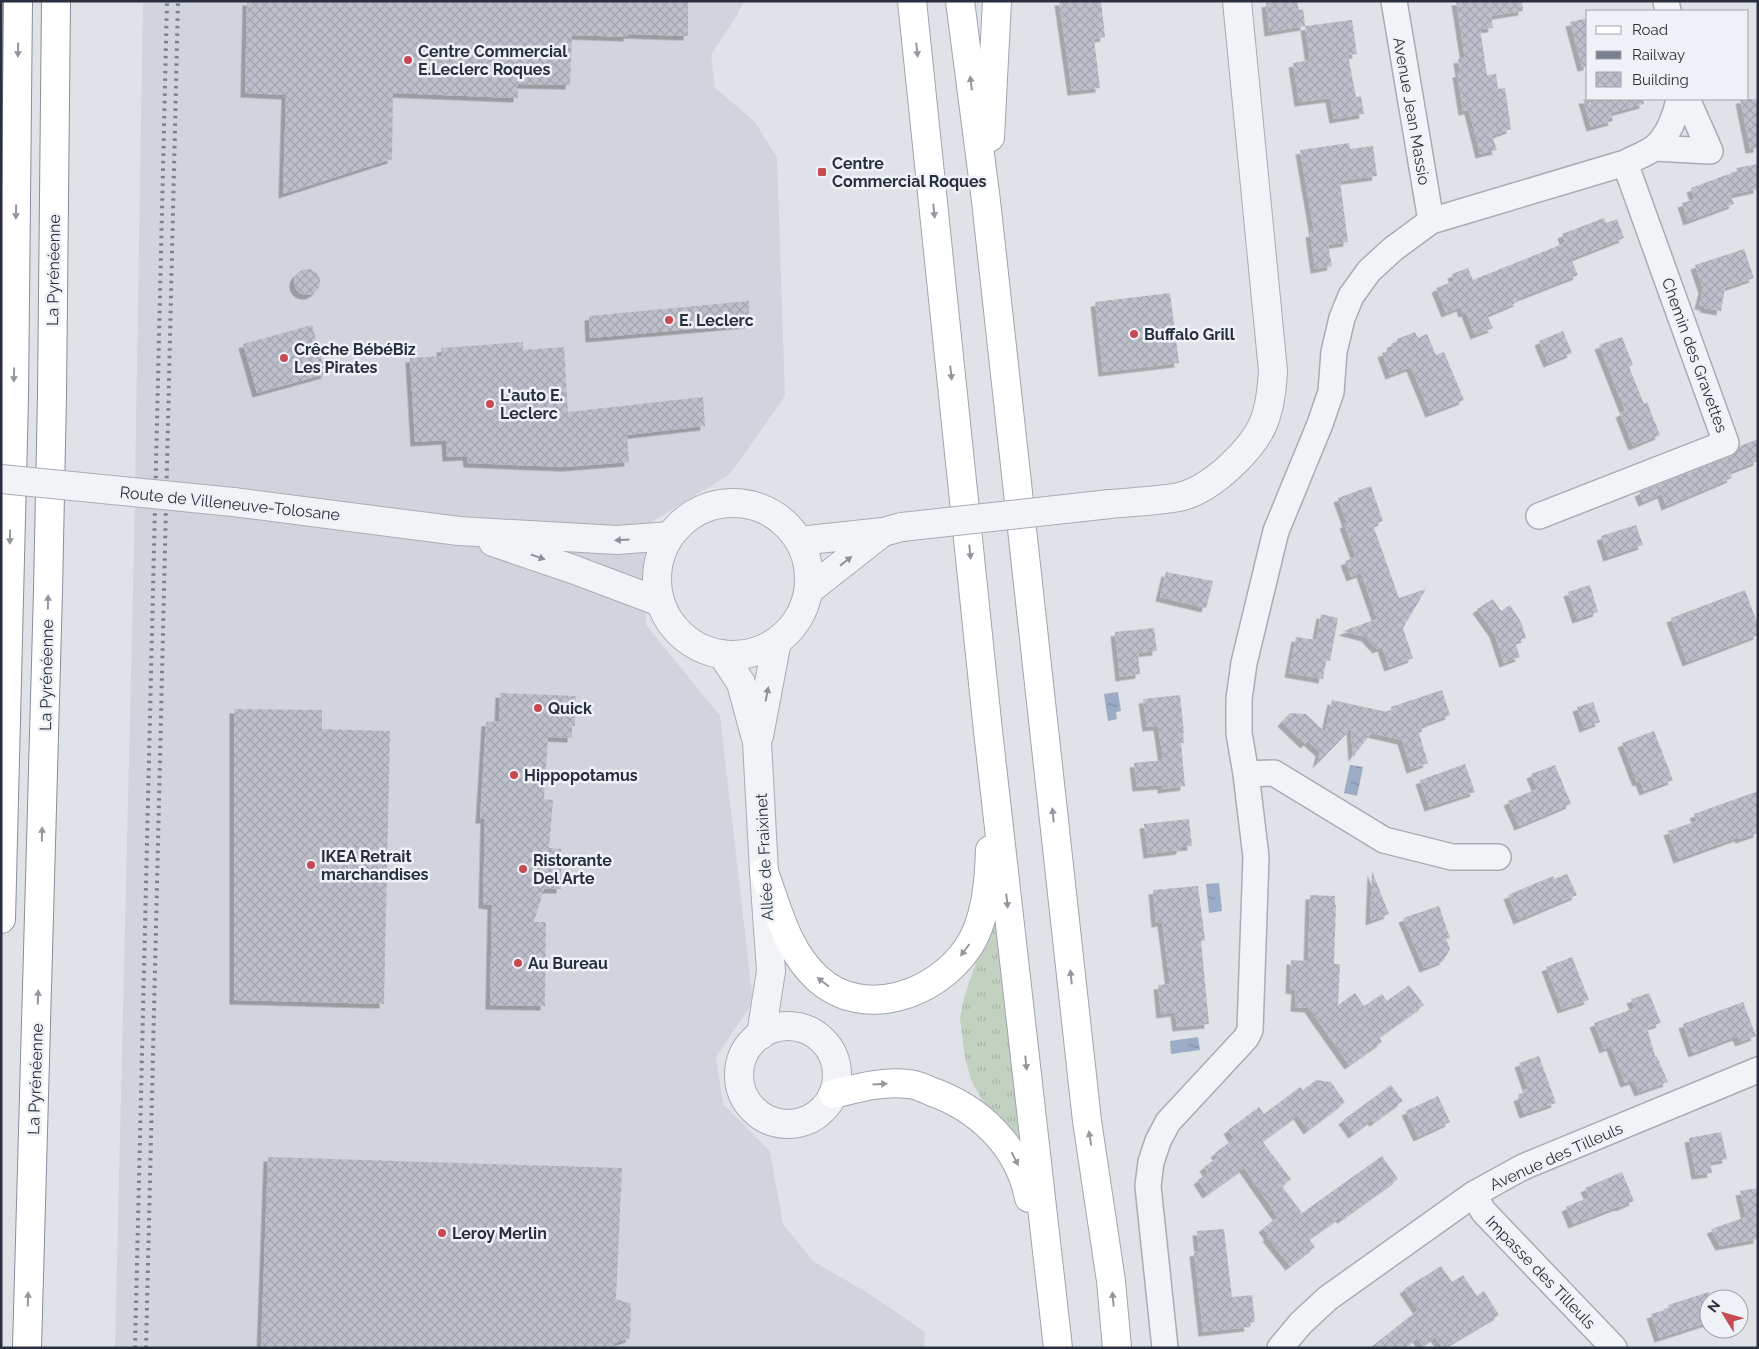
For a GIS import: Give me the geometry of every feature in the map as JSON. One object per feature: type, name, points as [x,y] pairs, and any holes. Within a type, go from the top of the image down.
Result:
[{"type":"main road","points":[[1,919],[14,397],[18,1]]},
{"type":"main road","name":"La Pyrénéenne","points":[[27,1348],[53,365],[56,1]]},
{"type":"main road","points":[[912,1],[988,731],[1058,1348]]},
{"type":"main road","points":[[960,1],[986,201],[1087,1121],[1111,1280],[1118,1348]]},
{"type":"main road","points":[[986,201],[998,1]]},
{"type":"main road","points":[[764,872],[786,936],[799,958],[819,979],[838,992],[858,998],[884,1000],[908,995],[929,985],[950,968],[967,949],[983,912],[990,853],[988,731]]},
{"type":"main road","points":[[833,1094],[875,1084],[910,1084],[940,1094],[962,1106],[991,1127],[1013,1154],[1026,1184],[1058,1348]]},
{"type":"street","points":[[799,541],[1180,496],[1204,486],[1225,471],[1255,438],[1266,418],[1271,397],[1273,371],[1237,1]]},
{"type":"street","name":"Avenue Jean Massio","points":[[1394,1],[1431,221]]},
{"type":"street","points":[[1165,1348],[1148,1186],[1151,1162],[1158,1141],[1168,1122],[1246,1038],[1250,1030],[1256,857],[1239,733],[1239,699],[1244,663],[1276,531],[1320,424],[1331,392],[1334,352],[1342,318],[1352,296],[1369,272],[1393,249],[1431,221],[1626,163],[1654,148],[1665,134],[1677,112],[1679,100]]},
{"type":"street","points":[[1654,148],[1710,151],[1687,100]]},
{"type":"street","name":"Chemin des Gravettes","points":[[1539,516],[1726,443],[1626,163]]},
{"type":"street","name":"Route de Villeneuve-Tolosane","points":[[1,479],[234,502],[458,531],[617,540],[670,536]]},
{"type":"street","points":[[741,503],[761,508],[779,518],[790,528],[799,541],[808,565],[808,591],[802,610],[792,627],[777,641],[760,650],[741,655],[722,654],[701,648],[684,637],[669,621],[660,602],[657,580],[660,557],[670,536],[684,521],[701,510],[720,504],[741,503]]},
{"type":"street","points":[[808,591],[893,529]]},
{"type":"street","name":"Route de Villeneuve-Tolosane","points":[[458,531],[576,570],[660,602]]},
{"type":"street","name":"Allée de Fraixinet","points":[[771,971],[758,742],[777,641]]},
{"type":"street","name":"Allée de Fraixinet","points":[[722,654],[741,683],[758,742]]},
{"type":"street","points":[[1246,774],[1274,773],[1384,840],[1452,857],[1498,857]]},
{"type":"street","points":[[771,971],[796,1027]]},
{"type":"street","points":[[761,1035],[771,971]]},
{"type":"street","points":[[796,1027],[810,1032],[821,1040],[830,1052],[835,1065],[836,1080],[833,1094],[825,1108],[813,1118],[798,1123],[780,1124],[757,1114],[748,1104],[741,1092],[738,1079],[740,1066],[744,1054],[751,1043],[761,1035],[772,1029],[796,1027]]},
{"type":"street","name":"Avenue des Tilleuls","points":[[1280,1348],[1301,1323],[1328,1298],[1474,1194],[1523,1167],[1758,1070]]},
{"type":"street","name":"Impasse des Tilleuls","points":[[1474,1194],[1483,1211],[1614,1348]]},
{"type":"shaded area","points":[[143,1],[744,1],[711,55],[715,88],[755,122],[777,158],[785,396],[730,474],[645,526],[646,625],[720,716],[753,1002],[716,1057],[723,1104],[770,1151],[783,1224],[813,1261],[871,1295],[925,1332],[924,1348],[115,1348],[134,548]]},
{"type":"green space","points":[[999,901],[1021,1139],[993,1114],[982,1100],[972,1082],[965,1059],[960,1018],[964,998],[985,935]]},
{"type":"water","points":[[1118,692],[1121,711],[1116,712],[1117,719],[1108,721],[1104,694]]},
{"type":"water","points":[[1350,765],[1363,767],[1357,796],[1344,793]]},
{"type":"water","points":[[1219,883],[1222,911],[1209,913],[1206,884]]},
{"type":"water","points":[[1198,1037],[1200,1050],[1171,1054],[1170,1041]]},
{"type":"building","name":"Centre Commercial E.Leclerc Roques","points":[[247,1],[688,1],[688,36],[628,34],[628,37],[572,35],[570,85],[518,84],[518,98],[393,93],[392,159],[283,194],[286,95],[245,93]]},
{"type":"building","points":[[1059,1],[1101,1],[1105,37],[1094,39],[1100,88],[1072,91]]},
{"type":"building","points":[[1297,1],[1299,10],[1303,9],[1305,26],[1269,32],[1266,3]]},
{"type":"building","points":[[1456,1],[1522,1],[1523,11],[1491,16],[1493,28],[1480,29],[1487,75],[1496,74],[1498,89],[1505,88],[1511,129],[1492,136],[1497,150],[1480,154],[1469,110],[1463,111],[1457,73],[1460,73],[1458,59],[1465,58]]},
{"type":"building","points":[[1586,18],[1586,66],[1582,67],[1570,22]]},
{"type":"building","points":[[1352,20],[1357,54],[1348,55],[1356,97],[1361,96],[1364,114],[1334,119],[1330,98],[1299,102],[1293,63],[1310,60],[1305,26]]},
{"type":"building","points":[[1583,99],[1643,100],[1644,104],[1611,113],[1613,121],[1591,127]]},
{"type":"building","points":[[1758,99],[1758,148],[1750,149],[1740,100]]},
{"type":"building","points":[[1349,143],[1350,149],[1373,146],[1377,176],[1340,181],[1348,242],[1328,245],[1332,266],[1315,269],[1310,233],[1314,232],[1300,150]]},
{"type":"building","points":[[1758,164],[1758,189],[1730,195],[1734,204],[1688,221],[1682,203],[1695,199],[1691,188],[1737,171],[1736,168]]},
{"type":"building","points":[[1604,218],[1606,223],[1617,219],[1624,238],[1571,259],[1578,275],[1517,299],[1518,302],[1487,315],[1493,328],[1475,335],[1466,312],[1463,313],[1461,307],[1446,313],[1436,288],[1454,281],[1452,274],[1468,268],[1473,280],[1565,243],[1562,234]]},
{"type":"building","points":[[1744,249],[1754,278],[1725,288],[1721,311],[1704,308],[1705,306],[1699,305],[1703,289],[1695,265]]},
{"type":"building","points":[[307,269],[316,273],[320,282],[316,291],[307,295],[298,291],[294,282],[298,273]]},
{"type":"building","points":[[1170,293],[1179,363],[1103,372],[1095,302]]},
{"type":"building","name":"E. Leclerc","points":[[749,301],[749,324],[590,338],[589,316]]},
{"type":"building","points":[[312,325],[326,374],[257,393],[243,344]]},
{"type":"building","points":[[1563,331],[1572,353],[1548,363],[1539,341]]},
{"type":"building","points":[[1415,332],[1418,338],[1427,334],[1436,355],[1444,352],[1464,400],[1430,413],[1411,367],[1390,375],[1382,353],[1393,349],[1391,344],[1397,341],[1397,339]]},
{"type":"building","points":[[1622,337],[1633,365],[1629,367],[1644,404],[1647,402],[1660,435],[1633,446],[1620,413],[1625,411],[1599,345]]},
{"type":"building","name":"L'auto E. Leclerc","points":[[523,342],[523,350],[564,347],[568,412],[703,397],[705,426],[627,435],[629,462],[566,467],[468,463],[467,456],[447,457],[446,440],[415,442],[410,358],[442,356],[441,348]]},
{"type":"building","points":[[1758,439],[1758,461],[1730,472],[1732,478],[1666,506],[1662,494],[1643,502],[1639,492],[1731,456],[1737,452],[1740,446]]},
{"type":"building","points":[[1371,486],[1383,521],[1373,525],[1399,598],[1426,589],[1403,628],[1413,658],[1389,667],[1382,647],[1377,649],[1366,637],[1343,631],[1377,619],[1361,573],[1351,577],[1345,561],[1356,557],[1344,524],[1347,523],[1338,498]]},
{"type":"building","points":[[1636,525],[1643,545],[1608,557],[1601,536]]},
{"type":"building","points":[[1166,572],[1213,581],[1206,608],[1160,597]]},
{"type":"building","points":[[1590,585],[1598,612],[1577,619],[1568,592]]},
{"type":"building","points":[[1745,590],[1758,625],[1758,635],[1687,662],[1671,618]]},
{"type":"building","points":[[1493,599],[1501,611],[1510,605],[1521,622],[1526,638],[1515,642],[1520,657],[1504,663],[1494,633],[1477,609]]},
{"type":"building","points":[[1321,614],[1338,618],[1330,661],[1326,660],[1323,679],[1289,673],[1296,637],[1316,640]]},
{"type":"building","points":[[1154,628],[1157,651],[1138,653],[1140,674],[1120,677],[1115,632]]},
{"type":"building","points":[[1442,690],[1450,715],[1425,724],[1427,727],[1418,730],[1428,763],[1411,769],[1402,740],[1371,733],[1353,757],[1351,729],[1317,764],[1320,752],[1308,741],[1305,744],[1282,722],[1290,713],[1306,714],[1325,732],[1332,700],[1392,713],[1391,707]]},
{"type":"building","points":[[500,693],[576,696],[575,726],[572,726],[572,738],[548,737],[544,799],[553,800],[549,848],[561,849],[561,889],[544,889],[534,922],[546,922],[545,1006],[490,1005],[492,905],[483,904],[485,819],[480,819],[486,722],[499,721]]},
{"type":"building","points":[[1180,695],[1184,733],[1184,743],[1181,743],[1185,786],[1162,789],[1162,785],[1137,787],[1134,763],[1163,760],[1158,726],[1147,727],[1143,699]]},
{"type":"building","points":[[1593,702],[1600,722],[1584,728],[1577,707]]},
{"type":"building","name":"IKEA Retrait marchandises","points":[[234,709],[322,710],[322,729],[390,731],[384,1004],[234,1000]]},
{"type":"building","points":[[1654,731],[1673,780],[1644,791],[1640,781],[1637,782],[1622,743]]},
{"type":"building","points":[[1465,764],[1475,792],[1429,807],[1420,780]]},
{"type":"building","points":[[1555,765],[1571,804],[1519,826],[1508,801],[1537,789],[1531,774]]},
{"type":"building","points":[[1758,791],[1758,833],[1740,839],[1739,837],[1678,859],[1668,831],[1697,821],[1694,814]]},
{"type":"building","points":[[1189,819],[1192,846],[1181,847],[1181,850],[1148,854],[1144,824]]},
{"type":"building","points":[[1372,871],[1389,914],[1370,921]]},
{"type":"building","points":[[1567,874],[1577,895],[1518,920],[1508,895],[1553,876],[1554,879]]},
{"type":"building","points":[[1198,886],[1205,940],[1201,941],[1209,1024],[1177,1027],[1175,1012],[1161,1014],[1158,985],[1170,984],[1162,922],[1156,923],[1153,890]]},
{"type":"building","points":[[1310,895],[1335,896],[1334,964],[1340,964],[1338,1005],[1355,993],[1364,1006],[1382,994],[1387,1001],[1409,985],[1424,1005],[1379,1037],[1382,1042],[1349,1065],[1309,1008],[1295,1007],[1296,990],[1290,989],[1291,960],[1308,961]]},
{"type":"building","points":[[1439,906],[1450,938],[1446,939],[1450,949],[1443,961],[1424,968],[1403,918]]},
{"type":"building","points":[[1572,957],[1589,1000],[1562,1009],[1546,967]]},
{"type":"building","points":[[1649,993],[1661,1023],[1647,1028],[1655,1056],[1668,1082],[1639,1092],[1634,1080],[1625,1083],[1611,1046],[1604,1049],[1594,1023],[1635,1008],[1631,999]]},
{"type":"building","points":[[1743,1002],[1756,1036],[1740,1042],[1737,1036],[1693,1053],[1683,1024]]},
{"type":"building","points":[[1539,1056],[1556,1103],[1524,1114],[1518,1097],[1525,1094],[1523,1090],[1528,1089],[1519,1063]]},
{"type":"building","points":[[1316,1080],[1331,1082],[1345,1102],[1308,1130],[1298,1115],[1262,1141],[1291,1179],[1282,1186],[1302,1213],[1382,1156],[1398,1179],[1342,1219],[1340,1217],[1309,1239],[1315,1247],[1290,1266],[1267,1237],[1269,1236],[1263,1228],[1278,1217],[1244,1168],[1207,1194],[1198,1180],[1208,1173],[1204,1167],[1218,1157],[1215,1153],[1234,1139],[1228,1130],[1259,1107],[1264,1114],[1300,1087],[1303,1090]]},
{"type":"building","points":[[1391,1085],[1403,1101],[1374,1122],[1372,1120],[1353,1134],[1343,1120]]},
{"type":"building","points":[[1438,1096],[1450,1122],[1418,1137],[1406,1111]]},
{"type":"building","points":[[1721,1132],[1727,1159],[1710,1162],[1712,1173],[1696,1175],[1689,1138]]},
{"type":"building","name":"Leroy Merlin","points":[[268,1157],[622,1168],[616,1299],[631,1304],[630,1338],[615,1343],[615,1348],[261,1348]]},
{"type":"building","points":[[1622,1172],[1634,1201],[1573,1224],[1566,1207],[1589,1197],[1585,1188]]},
{"type":"building","points":[[1758,1188],[1758,1239],[1720,1246],[1711,1229],[1746,1217],[1740,1191]]},
{"type":"building","points":[[1224,1229],[1232,1297],[1252,1295],[1255,1322],[1248,1323],[1249,1327],[1203,1332],[1194,1252],[1199,1251],[1197,1231]]},
{"type":"building","points":[[1441,1266],[1452,1282],[1463,1275],[1477,1296],[1484,1291],[1499,1315],[1443,1348],[1435,1337],[1423,1346],[1417,1338],[1405,1348],[1370,1348],[1418,1310],[1404,1289]]},
{"type":"building","points":[[1699,1295],[1699,1325],[1659,1338],[1651,1314],[1669,1309],[1668,1305]]},
{"type":"railway","points":[[135,1348],[167,1]]},
{"type":"railway","points":[[146,1348],[178,1]]},
{"type":"place","name":"Centre Commercial E.Leclerc Roques","points":[[408,60]]},
{"type":"place","name":"Centre Commercial Roques","points":[[822,172]]},
{"type":"place","name":"E. Leclerc","points":[[669,320]]},
{"type":"place","name":"Buffalo Grill","points":[[1134,334]]},
{"type":"place","name":"Crêche BébéBiz Les Pirates","points":[[284,358]]},
{"type":"place","name":"L'auto E. Leclerc","points":[[490,404]]},
{"type":"place","name":"Quick","points":[[538,708]]},
{"type":"place","name":"Hippopotamus","points":[[514,775]]},
{"type":"place","name":"IKEA Retrait marchandises","points":[[311,865]]},
{"type":"place","name":"Ristorante Del Arte","points":[[523,869]]},
{"type":"place","name":"Au Bureau","points":[[518,963]]},
{"type":"place","name":"Leroy Merlin","points":[[442,1233]]}]
